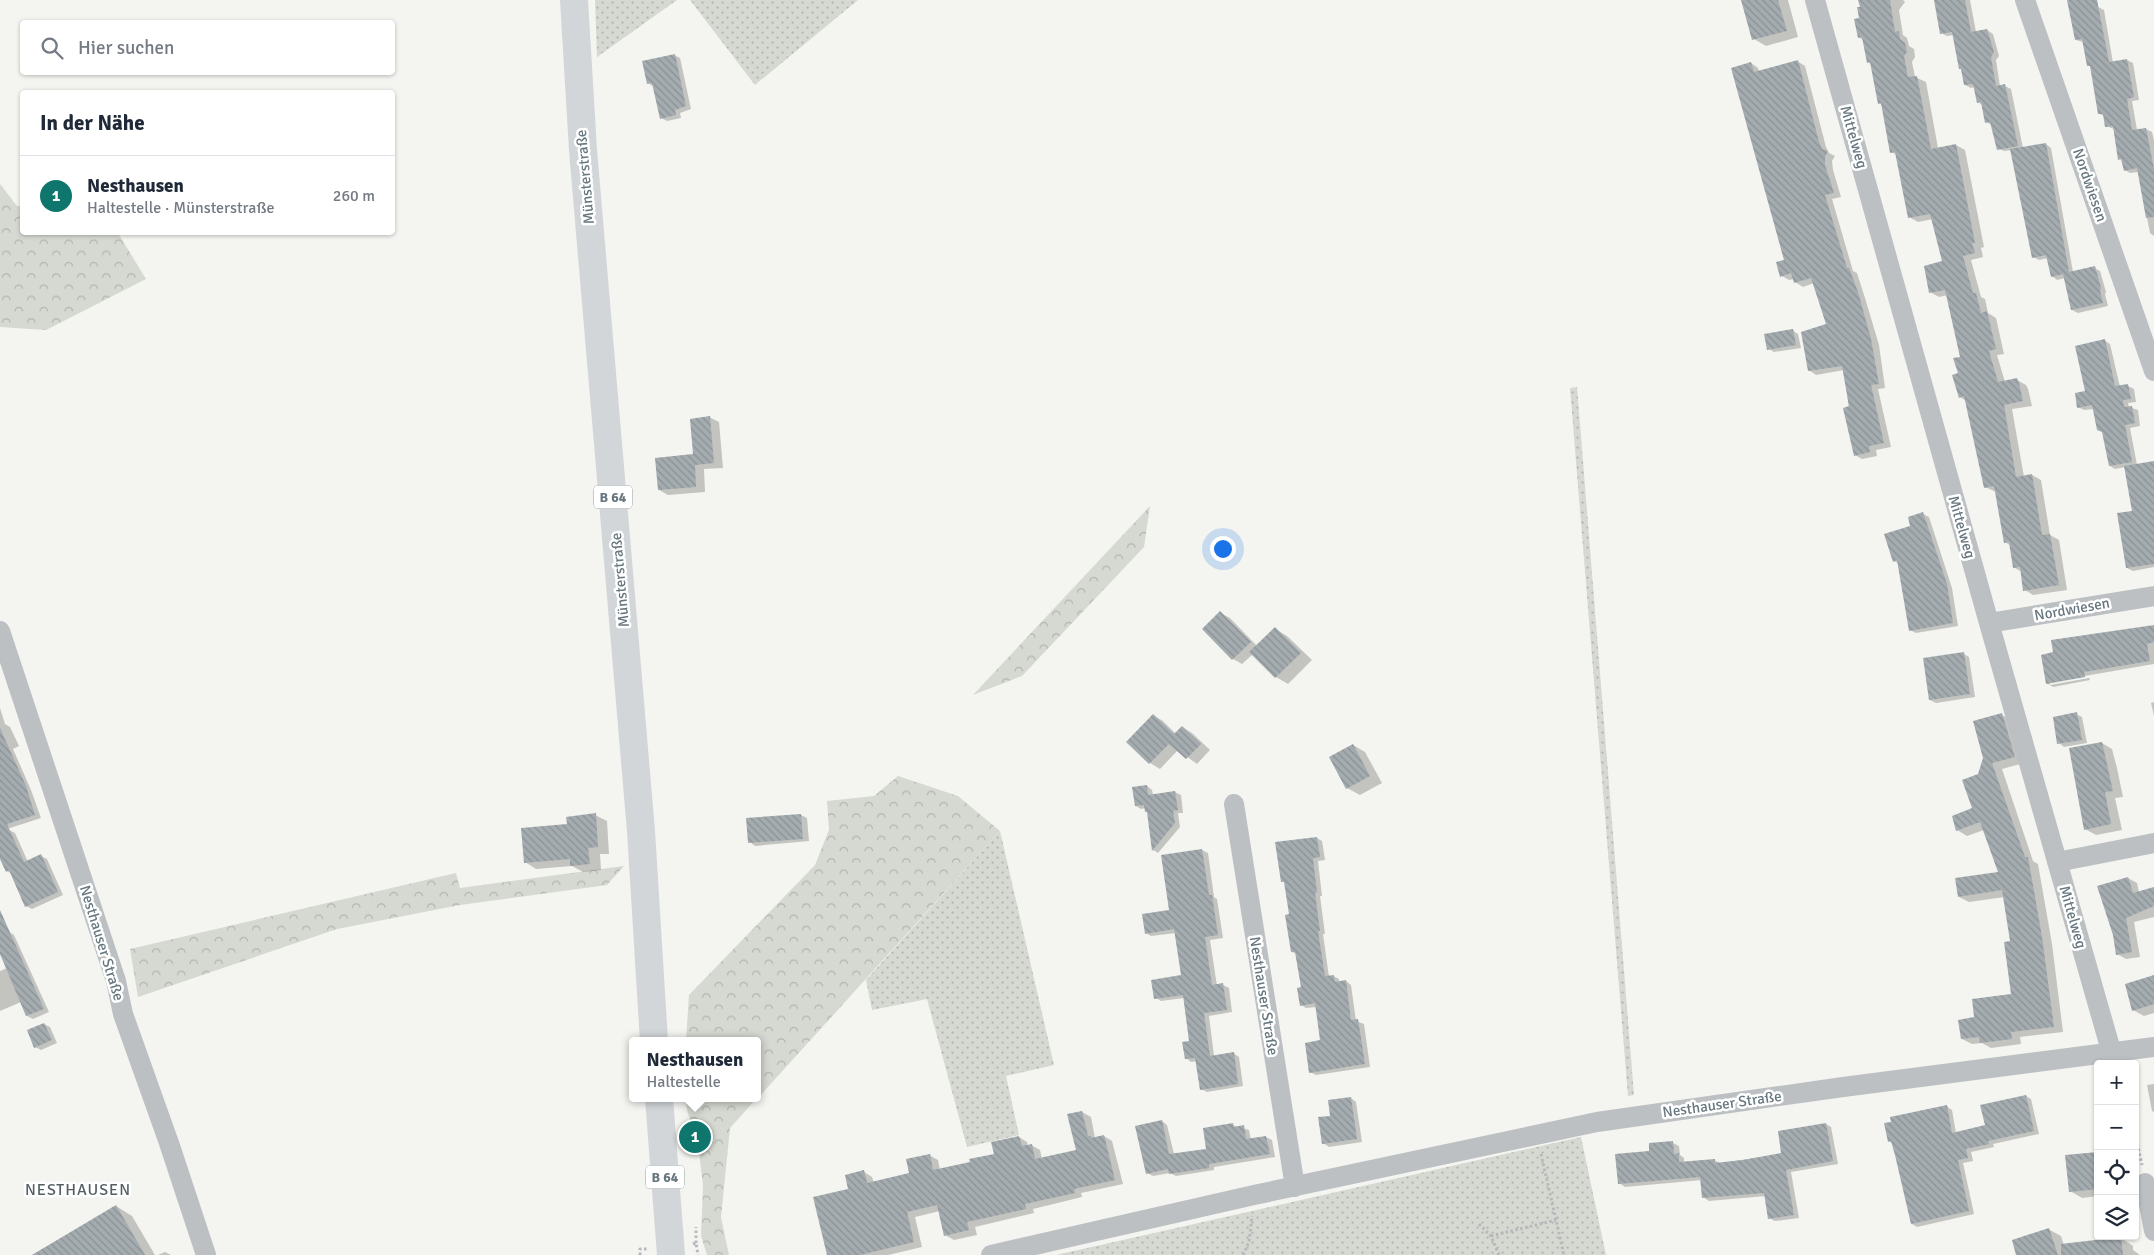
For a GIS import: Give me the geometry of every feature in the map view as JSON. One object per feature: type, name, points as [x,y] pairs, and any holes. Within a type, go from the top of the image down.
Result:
[{"type":"main road","name":"Münsterstraße","points":[[574,0],[583,150],[641,831],[654,1037]]},
{"type":"main road","name":"B 64","points":[[659,1102],[671,1255]]},
{"type":"street","name":"Mittelweg","points":[[1815,0],[2112,1054]]},
{"type":"street","name":"Nordwiesen","points":[[2025,0],[2154,371]]},
{"type":"street","name":"Nordwiesen","points":[[1989,623],[2154,596]]},
{"type":"street","name":"Nesthauser Straße","points":[[0,631],[116,981],[124,1014],[170,1143],[206,1255]]},
{"type":"street","name":"Nesthauser Straße","points":[[1234,804],[1295,1187]]},
{"type":"street","points":[[2057,862],[2154,843]]},
{"type":"street","name":"Nesthauser Straße","points":[[991,1255],[1254,1195],[1536,1134],[1607,1121],[1843,1087],[2112,1054],[2154,1047]]},
{"type":"street","points":[[2145,1183],[2154,1231]]},
{"type":"path","points":[[1536,1134],[1564,1255]]},
{"type":"path","points":[[2138,1150],[2145,1183]]},
{"type":"path","points":[[1243,1255],[1249,1242],[1254,1195]]},
{"type":"path","points":[[1491,1236],[1556,1220]]},
{"type":"path","points":[[1479,1224],[1491,1236],[1499,1255]]},
{"type":"path","points":[[696,1227],[696,1244]]},
{"type":"green space","points":[[595,0],[677,0],[597,57]]},
{"type":"green space","points":[[690,0],[858,0],[755,85]]},
{"type":"green space","points":[[0,184],[17,206],[20,206],[20,235],[119,235],[146,279],[46,330],[0,327]]},
{"type":"green space","points":[[1577,387],[1634,1095],[1628,1096],[1570,388]]},
{"type":"green space","points":[[1150,506],[1144,547],[1022,676],[973,695]]},
{"type":"green space","points":[[898,776],[958,796],[1000,831],[761,1095],[761,1037],[686,1037],[689,995],[815,865],[829,830],[827,801],[874,796]]},
{"type":"green space","points":[[1000,831],[1054,1065],[1006,1076],[1019,1135],[967,1147],[927,999],[872,1010],[866,980]]},
{"type":"green space","points":[[624,866],[607,885],[460,905],[337,929],[138,997],[130,949],[456,873],[460,888]]},
{"type":"green space","points":[[686,1102],[753,1102],[730,1128],[721,1217],[729,1255],[707,1255],[701,1236],[703,1185],[697,1136],[688,1114]]},
{"type":"green space","points":[[1581,1137],[1606,1255],[1056,1255]]},
{"type":"building","points":[[1741,0],[1778,0],[1787,31],[1752,40]]},
{"type":"building","points":[[1858,0],[1890,0],[1895,32],[1899,31],[1900,39],[1905,43],[1907,52],[1904,56],[1908,77],[1917,76],[1931,149],[1956,144],[1975,243],[1972,243],[1975,253],[1963,256],[1973,293],[1976,293],[1981,313],[1987,311],[1996,349],[1989,351],[1998,382],[2017,378],[2019,383],[2023,401],[2004,405],[2016,477],[2032,474],[2042,535],[2050,534],[2059,585],[2023,591],[2020,567],[2013,568],[2009,542],[2004,543],[1994,486],[1984,488],[1964,396],[1959,398],[1952,375],[1958,373],[1953,358],[1960,357],[1945,290],[1929,293],[1924,266],[1942,261],[1930,214],[1908,218],[1895,152],[1890,153],[1881,103],[1878,104],[1870,62],[1867,63],[1862,37],[1858,38],[1854,19],[1859,18],[1857,7],[1860,7]]},
{"type":"building","points":[[1934,0],[1965,0],[1971,32],[1987,29],[1994,52],[1991,57],[1996,86],[2005,84],[2018,146],[1997,150],[1990,122],[1985,123],[1981,102],[1977,103],[1973,84],[1964,85],[1952,32],[1940,34]]},
{"type":"building","points":[[2067,0],[2097,0],[2109,62],[2127,59],[2134,97],[2127,99],[2132,130],[2146,128],[2154,169],[2154,217],[2146,218],[2137,168],[2124,171],[2121,159],[2118,160],[2113,126],[2105,127],[2103,114],[2098,114],[2090,66],[2087,66],[2082,39],[2075,40]]},
{"type":"building","points":[[675,54],[686,106],[675,110],[676,115],[660,119],[652,83],[647,84],[642,61]]},
{"type":"building","points":[[1798,60],[1819,142],[1822,149],[1828,151],[1825,157],[1825,165],[1834,193],[1825,195],[1847,268],[1849,268],[1858,292],[1871,339],[1879,384],[1871,385],[1884,443],[1869,446],[1870,452],[1854,456],[1843,408],[1849,406],[1842,366],[1808,371],[1801,332],[1826,324],[1811,278],[1794,283],[1791,273],[1780,277],[1776,262],[1784,260],[1731,68],[1751,62],[1754,72]]},
{"type":"building","points":[[2046,143],[2069,272],[2095,266],[2103,303],[2071,310],[2063,274],[2051,277],[2046,255],[2032,258],[2010,149]]},
{"type":"building","points":[[1793,329],[1796,345],[1767,350],[1764,334]]},
{"type":"building","points":[[2105,339],[2115,386],[2128,384],[2131,399],[2123,400],[2124,407],[2132,406],[2135,423],[2125,425],[2132,462],[2109,466],[2102,432],[2097,430],[2092,405],[2077,408],[2075,393],[2085,391],[2075,346]]},
{"type":"building","points":[[710,416],[714,463],[695,465],[696,487],[658,490],[655,458],[693,454],[690,419]]},
{"type":"building","points":[[2154,461],[2154,564],[2126,568],[2117,513],[2132,511],[2124,466]]},
{"type":"building","points":[[1923,512],[1947,584],[1953,623],[1909,631],[1897,560],[1893,562],[1884,534],[1910,526],[1908,517]]},
{"type":"building","points":[[1220,611],[1251,642],[1232,660],[1202,629]]},
{"type":"building","points":[[2154,625],[2154,642],[2147,644],[2150,661],[2084,672],[2085,677],[2046,684],[2041,655],[2053,652],[2051,640]]},
{"type":"building","points":[[1275,627],[1301,653],[1275,678],[1249,652]]},
{"type":"building","points":[[1964,652],[1970,694],[1929,700],[1923,658]]},
{"type":"building","points":[[2077,712],[2082,740],[2057,744],[2053,717]]},
{"type":"building","points":[[2002,713],[2015,757],[1992,763],[2025,857],[2028,857],[2042,937],[2054,1027],[2011,1032],[2012,1039],[1980,1043],[1979,1037],[1961,1039],[1958,1020],[1974,1017],[1972,999],[2011,994],[2004,942],[2010,941],[2002,890],[1958,897],[1955,878],[1998,872],[1980,822],[1956,831],[1952,816],[1972,808],[1962,780],[1978,774],[1983,758],[1973,721]]},
{"type":"building","points":[[1153,714],[1174,734],[1182,726],[1201,744],[1186,759],[1169,744],[1149,764],[1126,742]]},
{"type":"building","points":[[0,728],[26,786],[35,815],[7,824],[24,862],[41,854],[58,892],[25,907],[9,870],[6,872],[0,859]]},
{"type":"building","points":[[2102,742],[2113,791],[2105,792],[2111,824],[2084,830],[2069,748]]},
{"type":"building","points":[[1353,744],[1370,776],[1346,789],[1329,757]]},
{"type":"building","points":[[1147,785],[1148,795],[1175,791],[1178,810],[1173,811],[1175,823],[1152,851],[1147,812],[1145,812],[1144,805],[1135,806],[1132,787]]},
{"type":"building","points":[[596,813],[598,847],[588,848],[590,864],[570,866],[570,859],[524,863],[521,828],[567,824],[566,817]]},
{"type":"building","points":[[801,814],[803,839],[748,843],[746,818]]},
{"type":"building","points":[[1317,837],[1320,857],[1313,858],[1317,893],[1315,893],[1320,931],[1318,931],[1325,976],[1334,975],[1335,982],[1346,980],[1351,1020],[1358,1019],[1365,1064],[1309,1073],[1305,1043],[1320,1040],[1315,1003],[1300,1006],[1297,988],[1301,987],[1295,952],[1291,952],[1285,915],[1289,914],[1284,882],[1281,882],[1275,842]]},
{"type":"building","points":[[1202,849],[1209,895],[1212,895],[1218,935],[1205,937],[1212,985],[1223,983],[1227,1010],[1204,1013],[1210,1056],[1234,1052],[1238,1084],[1200,1090],[1195,1058],[1185,1059],[1182,1042],[1189,1041],[1183,995],[1154,999],[1151,980],[1181,975],[1174,929],[1145,934],[1142,914],[1169,910],[1161,855]]},
{"type":"building","points":[[2128,877],[2133,893],[2154,887],[2154,906],[2126,918],[2132,952],[2116,955],[2113,935],[2097,886]]},
{"type":"building","points":[[0,910],[44,1009],[26,1016],[0,954]]},
{"type":"building","points":[[2154,975],[2154,1004],[2132,1011],[2125,984]]},
{"type":"building","points":[[44,1023],[52,1040],[34,1048],[27,1030]]},
{"type":"building","points":[[2026,1095],[2034,1131],[1988,1141],[1989,1144],[1966,1149],[1968,1158],[1958,1160],[1969,1211],[1911,1224],[1895,1155],[1891,1141],[1888,1142],[1884,1123],[1891,1122],[1890,1117],[1947,1105],[1952,1133],[1985,1125],[1980,1105]]},
{"type":"building","points":[[1351,1097],[1357,1139],[1322,1144],[1318,1117],[1330,1116],[1328,1100]]},
{"type":"building","points":[[1082,1111],[1088,1136],[1091,1136],[1091,1138],[1104,1135],[1115,1180],[1074,1189],[1075,1193],[1025,1204],[1026,1209],[967,1222],[969,1230],[944,1236],[937,1205],[907,1212],[914,1242],[860,1255],[827,1255],[813,1197],[848,1189],[845,1175],[864,1170],[867,1183],[909,1173],[906,1159],[930,1154],[933,1170],[970,1162],[969,1159],[994,1154],[991,1142],[1019,1136],[1022,1146],[1032,1144],[1035,1159],[1076,1150],[1067,1114]]},
{"type":"building","points":[[1162,1120],[1169,1154],[1206,1149],[1203,1128],[1233,1123],[1234,1127],[1244,1125],[1246,1139],[1266,1136],[1270,1154],[1209,1164],[1209,1168],[1169,1174],[1168,1169],[1146,1174],[1135,1126]]},
{"type":"building","points":[[1826,1123],[1833,1161],[1786,1170],[1794,1215],[1768,1219],[1764,1193],[1702,1198],[1700,1177],[1618,1184],[1615,1154],[1649,1151],[1649,1143],[1673,1141],[1674,1154],[1679,1153],[1679,1162],[1715,1159],[1715,1163],[1743,1160],[1781,1153],[1778,1131]]},
{"type":"building","points":[[2094,1152],[2094,1189],[2069,1192],[2065,1155]]},
{"type":"building","points":[[116,1205],[145,1255],[32,1255]]},
{"type":"building","points":[[2049,1228],[2058,1255],[2016,1255],[2012,1240]]},
{"type":"building","points":[[2095,1240],[2121,1240],[2123,1255],[2061,1255],[2061,1244]]},
{"type":"place","name":"Nesthausen","points":[[695,1137]]},
{"type":"district","name":"NESTHAUSEN","points":[[78,1190]]}]
